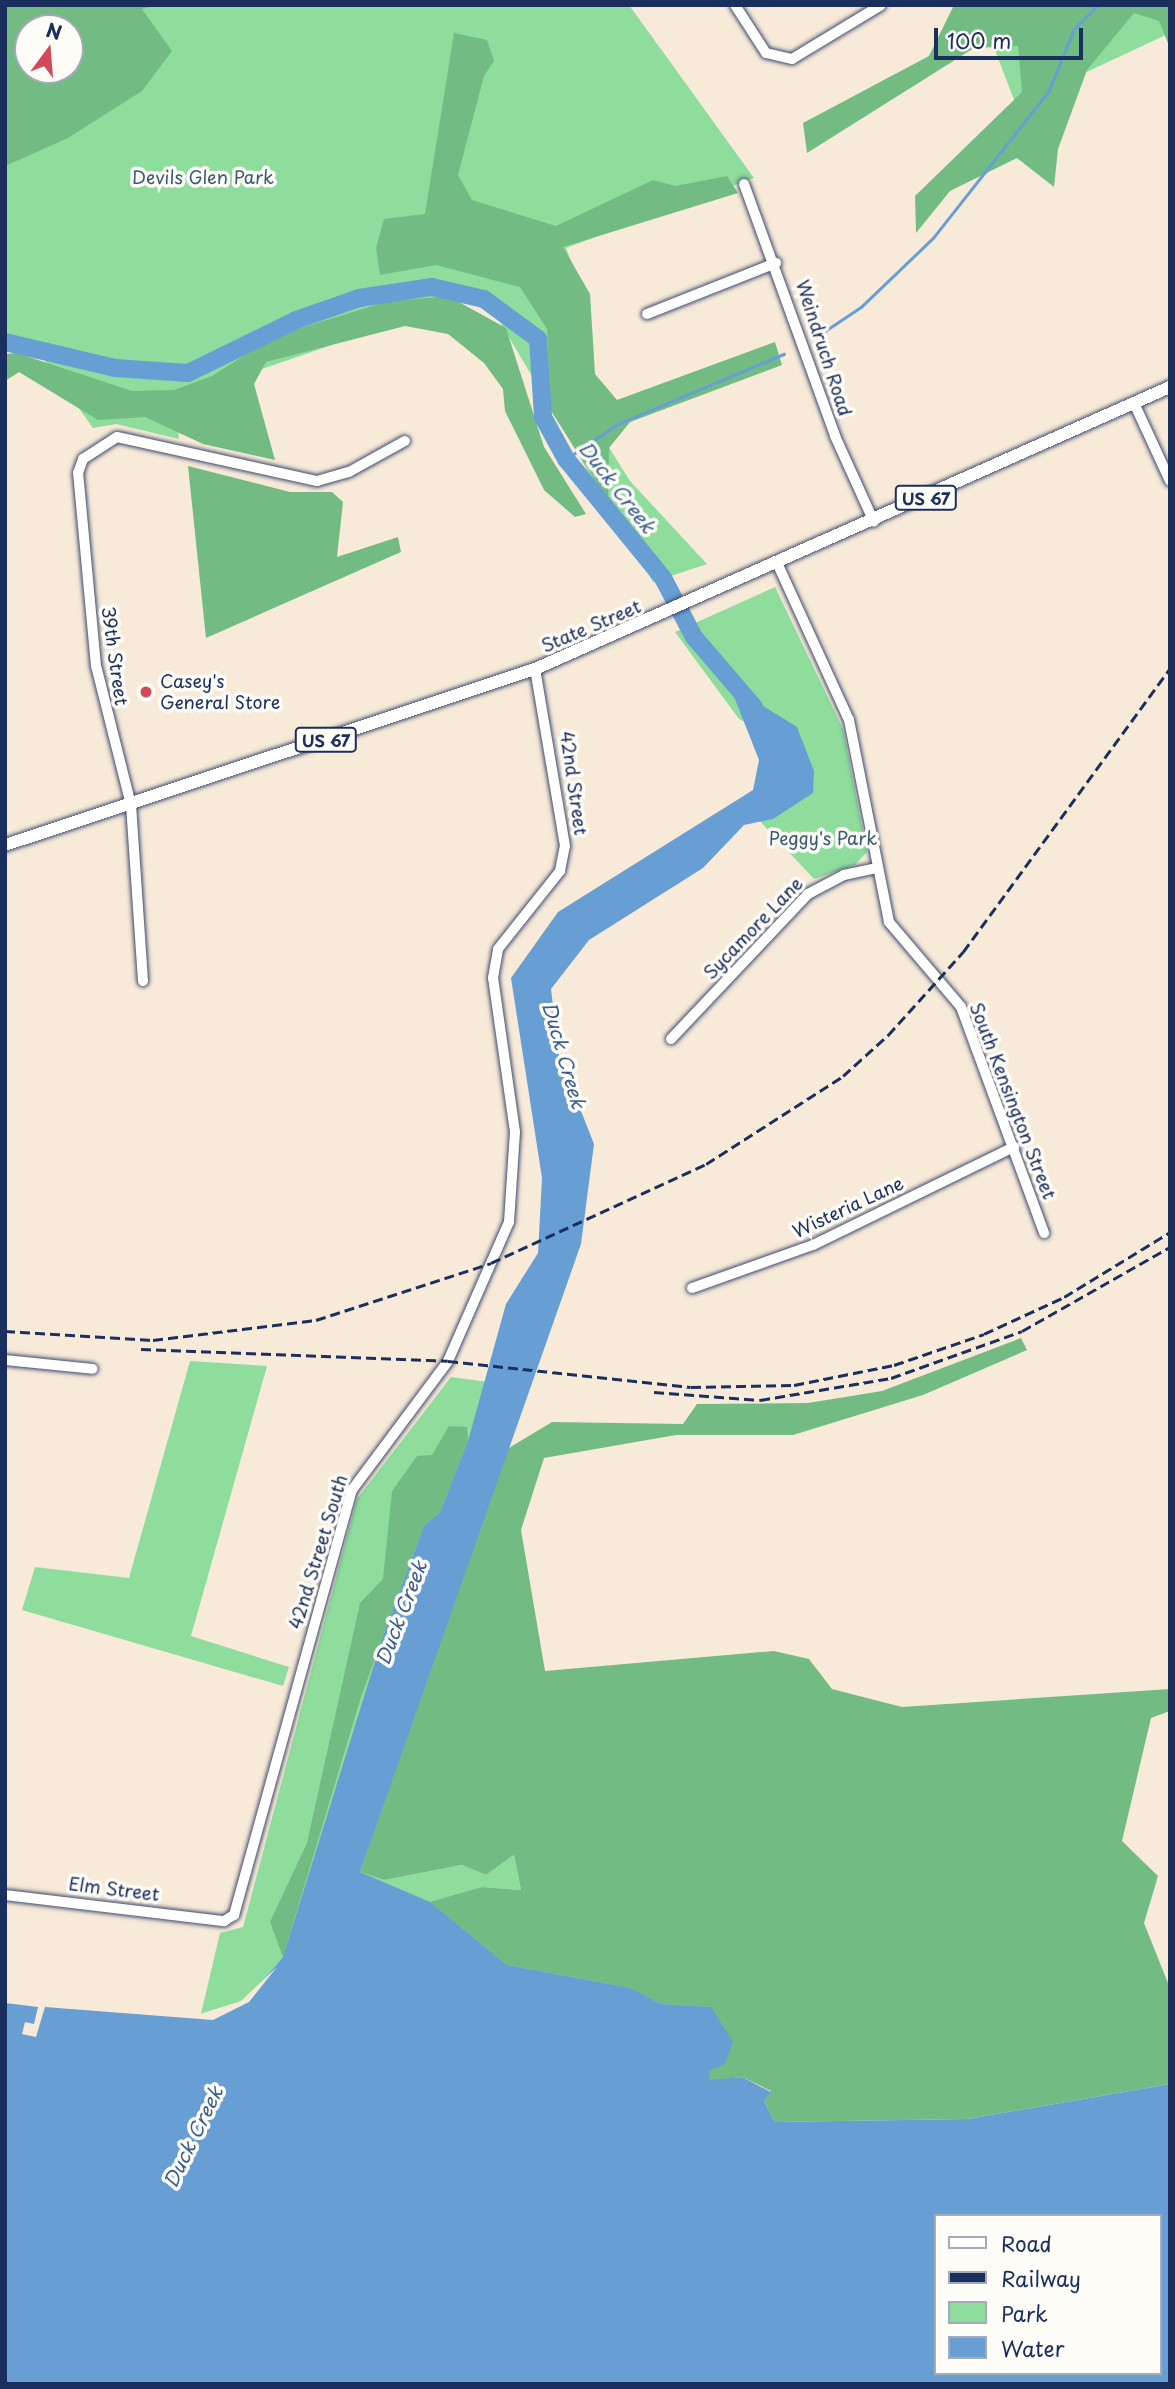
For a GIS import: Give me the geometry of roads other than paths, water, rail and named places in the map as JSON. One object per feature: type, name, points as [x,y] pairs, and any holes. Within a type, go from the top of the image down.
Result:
[{"type":"main road","name":"State Street","points":[[5,845],[535,669],[778,565],[1170,387]]},
{"type":"street","points":[[736,8],[766,53],[792,59],[881,5]]},
{"type":"street","name":"Weindruch Road","points":[[744,184],[776,263],[835,436],[874,522]]},
{"type":"street","points":[[647,314],[776,263]]},
{"type":"street","points":[[1134,403],[1170,481]]},
{"type":"street","name":"39th Street","points":[[143,981],[131,805],[96,666],[78,473],[103,441],[117,437],[317,481],[349,472],[405,441]]},
{"type":"street","name":"South Kensington Street","points":[[778,565],[849,720],[877,868],[899,939],[961,1007],[1044,1233]]},
{"type":"street","name":"42nd Street","points":[[515,1132],[496,1012],[498,949],[560,871],[565,846],[535,669]]},
{"type":"street","name":"Sycamore Lane","points":[[671,1039],[808,894],[844,875],[877,868]]},
{"type":"street","name":"42nd Street South","points":[[218,1920],[234,1915],[352,1490],[447,1361],[509,1222],[515,1132]]},
{"type":"street","name":"Wisteria Lane","points":[[692,1288],[813,1245],[1013,1147]]},
{"type":"street","points":[[5,1360],[93,1369]]},
{"type":"street","name":"Elm Street","points":[[5,1895],[218,1920]]},
{"type":"water","points":[[739,691],[797,727],[814,771],[813,793],[773,819],[744,825],[703,868],[589,940],[551,989],[559,1055],[594,1144],[581,1244],[360,1872],[430,1902],[507,1965],[631,1988],[661,2004],[711,2007],[733,2042],[725,2064],[710,2070],[709,2080],[742,2077],[771,2092],[764,2101],[775,2122],[968,2119],[1170,2084],[1170,2384],[5,2384],[5,1998],[200,2018],[243,2004],[283,1957],[382,1639],[424,1526],[440,1512],[468,1441],[506,1304],[538,1253],[542,1178],[511,978],[558,912],[753,790],[759,760],[733,694]]},
{"type":"waterway","points":[[822,333],[861,307],[933,238],[1048,92],[1074,29],[1098,5]]},
{"type":"waterway","name":"Duck Creek","points":[[5,342],[115,368],[188,373],[296,320],[359,298],[432,287],[484,299],[538,339],[543,417],[566,459],[663,578],[694,637],[754,707]]},
{"type":"waterway","points":[[566,459],[618,424],[784,354]]},
{"type":"railway","points":[[5,1331],[153,1340],[316,1320],[491,1263],[706,1164],[843,1076],[888,1035],[963,952],[1170,668]]},
{"type":"railway","points":[[141,1349],[448,1361],[691,1387],[794,1385],[894,1365],[984,1334],[1064,1297],[1170,1232]]},
{"type":"railway","points":[[654,1392],[760,1400],[891,1378],[1022,1331],[1170,1247]]},
{"type":"place","name":"Casey's General Store","points":[[146,692]]},
{"type":"park label","name":"Devils Glen Park","points":[[203,177]]},
{"type":"park label","name":"Peggy's Park","points":[[823,838]]}]
